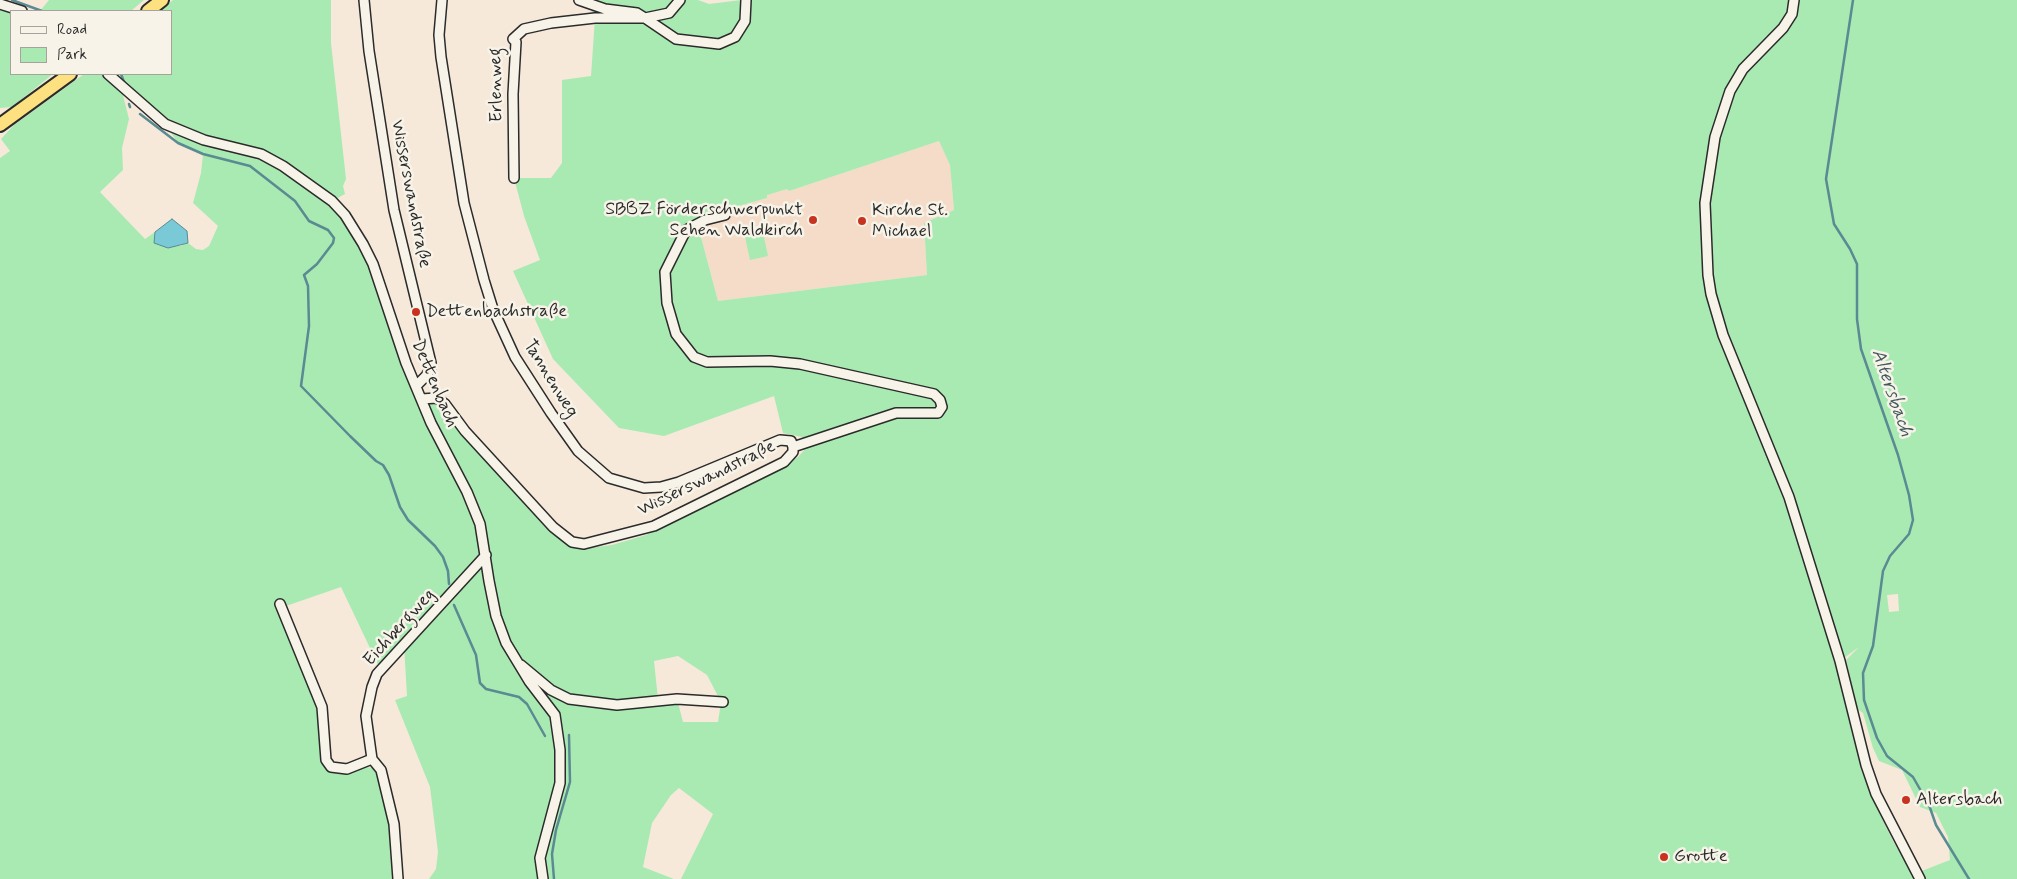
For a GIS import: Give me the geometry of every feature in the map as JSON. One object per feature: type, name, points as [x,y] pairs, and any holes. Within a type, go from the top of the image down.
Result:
[{"type":"highway","points":[[149,10],[162,0]]},
{"type":"highway","points":[[0,125],[68,75]]},
{"type":"street","name":"Wisserswandstraße","points":[[364,0],[368,52],[394,210],[431,363],[426,376],[416,386]]},
{"type":"street","name":"Tannenweg","points":[[442,0],[439,35],[440,57],[464,202],[484,280],[493,309],[515,357],[551,414],[578,451],[610,478],[644,488],[661,487],[679,482],[780,440],[791,441],[793,447]]},
{"type":"street","points":[[578,0],[604,10],[637,13],[676,39],[719,44],[735,37],[745,21],[746,0]]},
{"type":"street","points":[[645,18],[669,13],[680,0]]},
{"type":"street","points":[[1794,0],[1792,14],[1783,28],[1743,69],[1730,91],[1715,137],[1705,203],[1708,275],[1711,294],[1724,335],[1789,497],[1840,660],[1866,765],[1876,794],[1920,879]]},
{"type":"street","points":[[0,4],[19,10]]},
{"type":"street","name":"Erlenweg","points":[[514,178],[513,94],[516,42],[513,39],[524,29],[551,23],[595,18],[645,18]]},
{"type":"street","name":"Dettenbach","points":[[109,75],[151,114],[171,127],[204,140],[247,149],[270,159],[304,179],[338,208],[354,230],[373,264],[430,423],[470,500],[480,524],[486,555],[488,581],[496,616],[506,643],[515,660],[555,715],[560,750],[560,783],[540,858],[543,879]]},
{"type":"street","name":"Wisserswandstraße","points":[[421,399],[437,398],[445,404],[465,431],[553,527],[572,542],[584,544],[602,541],[662,522],[784,462],[793,452],[793,447],[896,413],[938,413],[942,407],[940,400],[934,394],[800,364],[770,361],[707,362],[694,357],[676,334],[666,296],[665,272],[686,230],[705,220],[726,215]]},
{"type":"street","name":"Eichbergweg","points":[[398,879],[394,824],[381,770],[372,759],[366,716],[377,674],[486,555]]},
{"type":"street","points":[[280,604],[322,707],[326,760],[331,767],[347,769],[372,759]]},
{"type":"street","name":"Dettenbach","points":[[515,660],[551,690],[569,699],[617,705],[677,698],[722,702]]},
{"type":"shaded area","name":"SBBZ Förderschwerpunkt Sehen Waldkirch","points":[[939,141],[950,164],[954,210],[924,223],[927,275],[718,301],[696,218],[767,198],[766,195],[788,188],[789,191]]},
{"type":"green space","points":[[49,0],[144,0],[132,10],[41,10]]},
{"type":"green space","points":[[173,0],[331,0],[331,43],[346,179],[343,186],[345,194],[332,201],[353,234],[369,268],[417,403],[436,401],[559,538],[569,546],[581,549],[612,545],[646,535],[798,457],[806,448],[806,442],[802,437],[783,433],[774,396],[664,436],[619,428],[553,359],[513,271],[540,260],[524,216],[514,178],[551,178],[562,163],[562,80],[591,76],[595,18],[588,4],[579,0],[698,0],[709,4],[741,0],[2017,0],[2017,879],[681,879],[713,814],[679,788],[671,795],[652,823],[643,867],[674,879],[429,879],[436,869],[438,852],[430,787],[395,700],[407,696],[404,645],[379,667],[341,587],[283,607],[319,712],[322,759],[354,771],[366,767],[374,768],[379,778],[391,823],[396,879],[0,879],[0,158],[10,151],[1,139],[14,125],[83,75],[172,75],[172,10],[161,10]],"holes":[[[121,87],[165,124],[178,143],[203,154],[201,173],[193,203],[218,226],[209,246],[203,250],[196,249],[188,243],[180,246],[154,238],[155,232],[145,239],[100,192],[123,170],[122,148],[129,119]],[[939,141],[950,165],[954,210],[924,223],[927,275],[718,301],[696,218],[767,198],[767,195],[787,189],[789,191]],[[1898,594],[1899,611],[1889,612],[1887,595]],[[1859,647],[1846,660],[1857,709],[1863,713],[1873,748],[1879,761],[1902,770],[1920,807],[1936,813],[1948,837],[1950,860],[1913,874],[1893,841],[1872,798],[1863,771],[1840,661]],[[678,656],[707,675],[721,702],[718,722],[683,722],[677,699],[658,699],[654,661]]]},
{"type":"green space","points":[[0,9],[10,12],[10,75],[52,75],[12,107],[0,108]]},
{"type":"green space","points":[[762,228],[768,256],[750,260],[744,232]]},
{"type":"water","points":[[172,219],[187,231],[188,243],[168,248],[154,243],[155,232]]},
{"type":"waterway","points":[[12,0],[39,10]]},
{"type":"waterway","name":"Altersbach","points":[[1853,0],[1826,179],[1834,224],[1857,264],[1857,319],[1861,349],[1898,455],[1909,495],[1913,520],[1909,534],[1890,556],[1883,571],[1873,646],[1863,673],[1864,700],[1877,738],[1887,756],[1913,777],[1929,805],[1936,825],[1969,879]]},
{"type":"waterway","points":[[121,75],[124,82]]},
{"type":"waterway","points":[[140,114],[178,143],[203,154],[250,166],[295,201],[309,221],[328,230],[334,238],[333,243],[317,264],[304,275],[308,286],[309,326],[301,386],[350,436],[376,461],[383,465],[389,475],[400,507],[408,520],[435,546],[443,557],[448,571],[449,584]]},
{"type":"waterway","points":[[454,605],[476,655],[480,683],[486,689],[519,697],[527,704],[545,736]]},
{"type":"waterway","points":[[554,879],[552,854],[556,830],[570,782],[569,735]]},
{"type":"place","name":"SBBZ Förderschwerpunkt Sehen Waldkirch","points":[[813,220]]},
{"type":"place","name":"Kirche St. Michael","points":[[862,221]]},
{"type":"place","name":"Dettenbachstraße","points":[[416,312]]},
{"type":"place","name":"Altersbach","points":[[1906,800]]},
{"type":"place","name":"Grotte","points":[[1664,857]]}]
